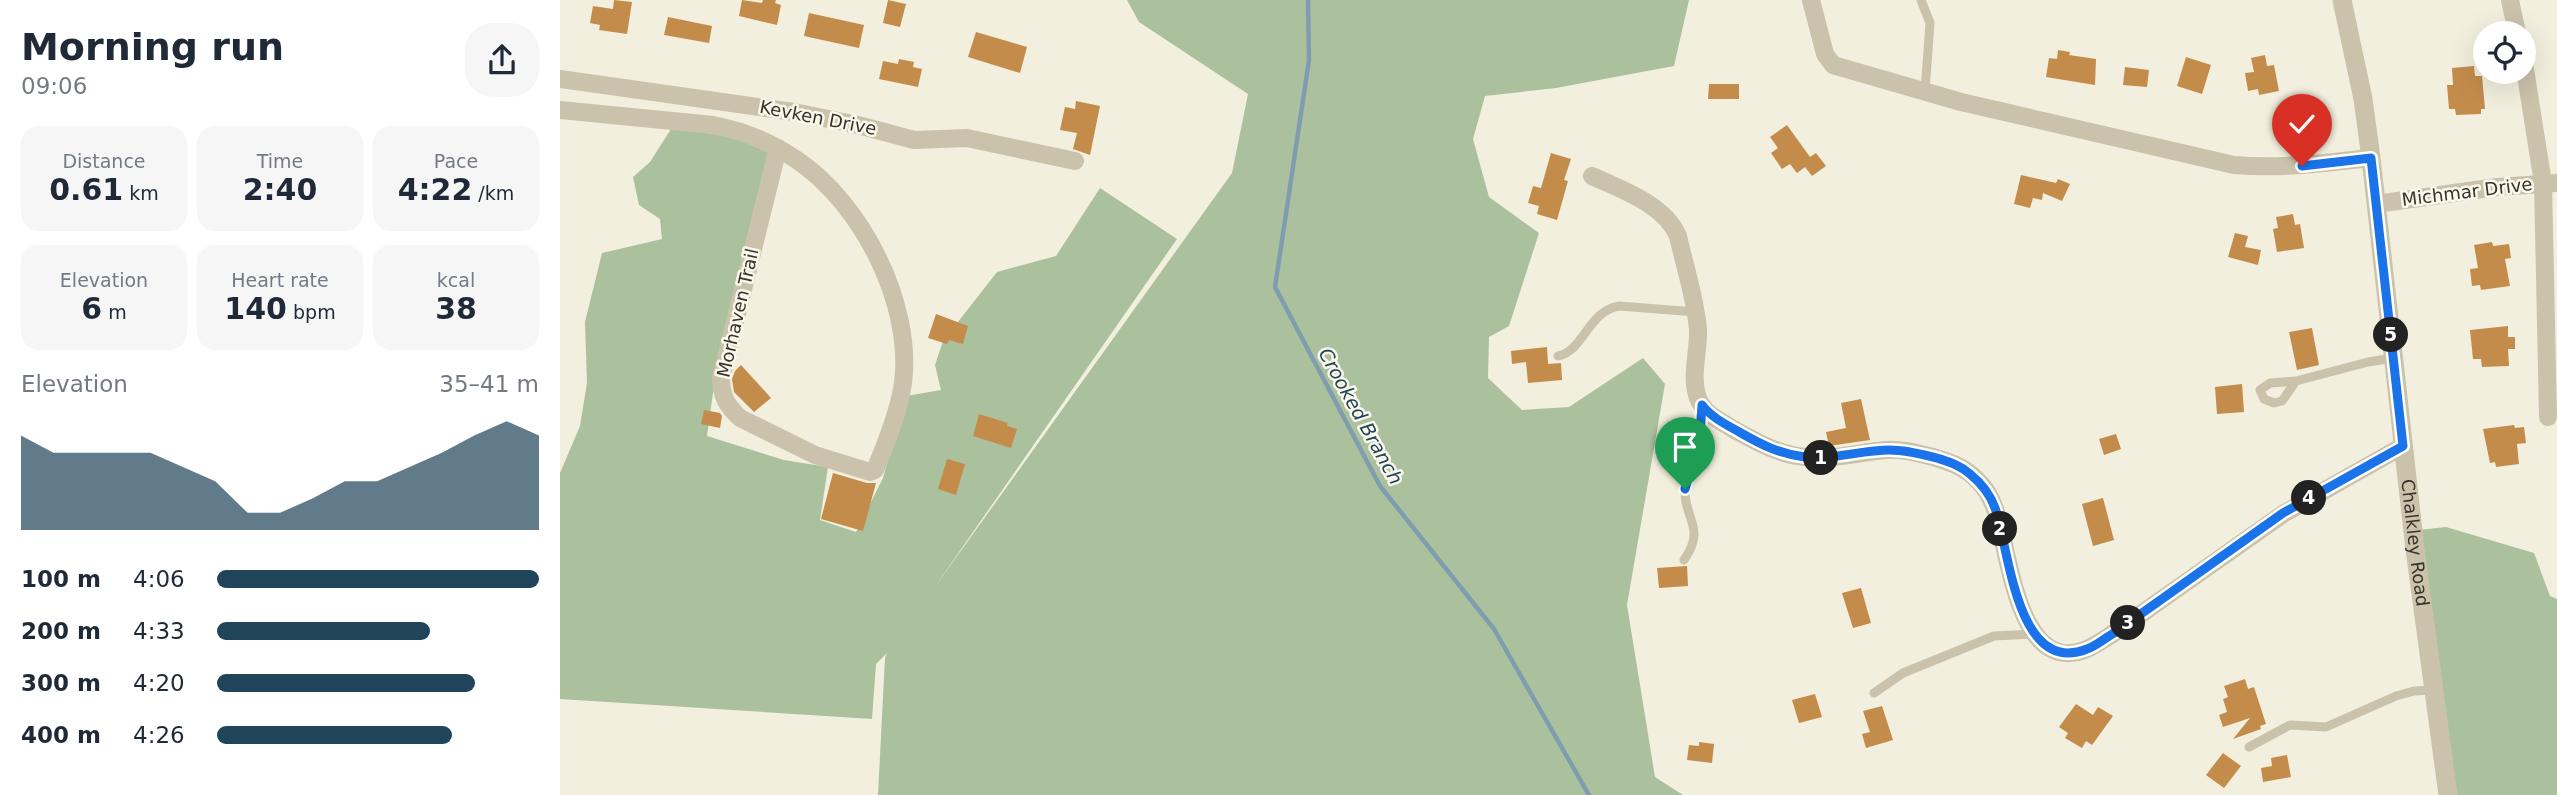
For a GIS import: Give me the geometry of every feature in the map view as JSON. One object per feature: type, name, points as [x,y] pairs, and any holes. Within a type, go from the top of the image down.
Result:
[{"type":"street","points":[[1811,0],[1825,54],[1833,65],[1961,102],[2234,165],[2302,166],[2371,158]]},
{"type":"street","name":"Chalkley Road","points":[[2342,0],[2363,99],[2371,158],[2403,446],[2448,795]]},
{"type":"street","points":[[2510,0],[2514,21]]},
{"type":"street","name":"Kevken Drive","points":[[560,79],[794,111],[914,140],[967,138],[1075,161]]},
{"type":"street","points":[[2529,84],[2550,183],[2548,417]]},
{"type":"street","name":"Morhaven Trail","points":[[560,110],[713,125],[756,136],[778,148],[821,178],[844,204],[874,252],[897,307],[902,335],[903,385],[880,457],[874,470],[870,472],[816,455],[740,418],[731,410],[721,390],[721,377],[778,148]]},
{"type":"street","points":[[1592,176],[1653,207],[1673,225],[1696,312],[1698,332],[1695,385],[1702,405],[1710,415],[1765,447],[1785,454],[1819,458],[1888,450],[1909,451],[1951,463],[1965,470],[1978,480],[1995,509],[2017,595],[2033,634],[2049,647],[2061,651],[2087,649],[2114,633],[2283,513],[2403,446]]},
{"type":"street","name":"Michmar Drive","points":[[2376,204],[2550,183]]},
{"type":"lane","points":[[1921,0],[1930,23],[1925,91]]},
{"type":"lane","points":[[1558,356],[1568,352],[1601,313],[1609,308],[1619,306],[1696,312]]},
{"type":"lane","points":[[2296,381],[2393,358]]},
{"type":"lane","points":[[1684,560],[1694,539],[1694,524],[1686,503],[1685,489],[1700,434],[1702,405]]},
{"type":"lane","points":[[1874,693],[1903,673],[1994,636],[2033,634]]},
{"type":"lane","points":[[2249,747],[2290,725],[2326,727],[2396,696],[2414,691],[2434,690]]},
{"type":"green space","points":[[1127,0],[1689,0],[1674,66],[1556,88],[1485,96],[1473,139],[1489,197],[1539,233],[1509,326],[1489,337],[1488,378],[1522,410],[1569,407],[1643,358],[1665,384],[1627,605],[1655,777],[1683,795],[878,795],[887,653],[876,664],[872,719],[560,699],[560,473],[580,426],[587,383],[585,322],[602,253],[662,239],[660,219],[639,205],[633,177],[650,162],[671,129],[733,136],[769,153],[713,393],[707,436],[784,460],[828,467],[820,520],[856,532],[883,478],[906,396],[941,390],[935,365],[943,341],[997,272],[1056,256],[1100,188],[1177,239],[932,591],[1232,173],[1248,94],[1139,22]]},
{"type":"green space","points":[[2446,527],[2534,553],[2550,596],[2557,599],[2557,795],[2454,795],[2419,530]]},
{"type":"building","points":[[614,0],[632,2],[627,34],[599,30],[600,25],[590,23],[593,6],[613,9]]},
{"type":"building","points":[[742,0],[762,3],[763,0],[776,0],[775,3],[781,5],[777,25],[739,16]]},
{"type":"building","points":[[888,0],[906,4],[900,27],[883,23]]},
{"type":"building","points":[[809,13],[864,25],[859,48],[804,36]]},
{"type":"building","points":[[668,17],[712,26],[709,43],[664,35]]},
{"type":"building","points":[[976,32],[1027,47],[1020,73],[968,57]]},
{"type":"building","points":[[2058,50],[2070,52],[2069,55],[2096,59],[2095,85],[2046,77],[2049,58],[2057,59]]},
{"type":"building","points":[[2265,55],[2267,66],[2274,65],[2279,91],[2259,95],[2258,89],[2248,91],[2245,73],[2254,72],[2251,58]]},
{"type":"building","points":[[2186,57],[2211,65],[2202,94],[2177,86]]},
{"type":"building","points":[[899,59],[914,62],[913,67],[922,69],[918,87],[879,79],[883,61],[898,64]]},
{"type":"building","points":[[2473,66],[2473,84],[2483,84],[2485,109],[2481,109],[2481,114],[2456,115],[2455,109],[2449,109],[2447,85],[2453,85],[2452,68]]},
{"type":"building","points":[[2125,67],[2149,70],[2147,87],[2123,85]]},
{"type":"building","points":[[1709,84],[1739,84],[1739,99],[1708,99]]},
{"type":"building","points":[[1076,101],[1100,106],[1090,155],[1073,149],[1077,133],[1060,130],[1065,107],[1075,109]]},
{"type":"building","points":[[1787,125],[1810,157],[1816,153],[1826,166],[1812,176],[1805,167],[1797,173],[1790,164],[1782,169],[1771,153],[1778,148],[1770,137]]},
{"type":"building","points":[[1551,153],[1571,159],[1564,180],[1568,181],[1557,220],[1537,214],[1539,206],[1528,203],[1533,186],[1541,188]]},
{"type":"building","points":[[2021,175],[2056,183],[2058,179],[2070,184],[2062,201],[2043,193],[2042,200],[2033,198],[2030,208],[2014,204]]},
{"type":"building","points":[[2293,214],[2295,225],[2300,224],[2304,248],[2277,252],[2273,229],[2278,228],[2276,217]]},
{"type":"building","points":[[2235,233],[2248,236],[2245,247],[2261,250],[2258,265],[2228,257]]},
{"type":"building","points":[[2492,242],[2493,246],[2509,244],[2511,258],[2505,259],[2510,286],[2481,290],[2480,285],[2472,286],[2470,269],[2478,268],[2474,245]]},
{"type":"building","points":[[936,314],[968,326],[963,344],[949,340],[947,344],[928,338]]},
{"type":"building","points":[[2508,326],[2508,337],[2515,337],[2515,349],[2508,349],[2509,366],[2482,367],[2481,359],[2473,359],[2470,330]]},
{"type":"building","points":[[2312,328],[2319,365],[2297,370],[2289,332]]},
{"type":"building","points":[[1547,347],[1548,364],[1561,363],[1562,380],[1528,383],[1526,362],[1512,364],[1511,351]]},
{"type":"building","points":[[741,365],[771,398],[754,412],[734,392],[732,379]]},
{"type":"building","points":[[2242,384],[2244,412],[2217,414],[2215,387]]},
{"type":"building","points":[[1861,399],[1870,440],[1829,446],[1826,432],[1846,428],[1841,403]]},
{"type":"building","points":[[704,410],[720,413],[720,428],[701,424]]},
{"type":"building","points":[[979,414],[1008,423],[1007,426],[1017,429],[1011,448],[973,436]]},
{"type":"building","points":[[2514,425],[2515,428],[2524,427],[2526,443],[2517,444],[2519,464],[2496,467],[2495,462],[2490,463],[2483,429]]},
{"type":"building","points":[[2116,434],[2121,449],[2104,455],[2099,439]]},
{"type":"building","points":[[947,459],[965,464],[956,495],[938,489]]},
{"type":"building","points":[[833,473],[876,483],[863,531],[821,519]]},
{"type":"building","points":[[2103,498],[2114,540],[2093,546],[2082,504]]},
{"type":"building","points":[[1687,566],[1688,586],[1659,588],[1657,568]]},
{"type":"building","points":[[1861,588],[1871,623],[1853,628],[1842,593]]},
{"type":"building","points":[[2245,679],[2248,689],[2254,687],[2266,724],[2260,726],[2261,729],[2233,739],[2250,718],[2223,727],[2219,715],[2227,712],[2223,699],[2228,697],[2224,686]]},
{"type":"building","points":[[1815,694],[1822,717],[1799,723],[1792,700]]},
{"type":"building","points":[[2076,704],[2093,715],[2098,707],[2113,716],[2092,745],[2086,741],[2082,748],[2065,738],[2068,733],[2059,727]]},
{"type":"building","points":[[1882,706],[1893,740],[1866,748],[1862,734],[1870,732],[1863,711]]},
{"type":"building","points":[[1699,742],[1714,744],[1712,763],[1687,760],[1689,745],[1699,746]]},
{"type":"building","points":[[2223,753],[2241,766],[2224,788],[2206,775]]},
{"type":"building","points":[[2287,755],[2291,777],[2263,782],[2261,768],[2272,766],[2271,758]]},
{"type":"waterway","name":"Crooked Branch","points":[[1308,0],[1309,60],[1275,287],[1380,486],[1494,629],[1589,795]]},
{"type":"route","points":[[1685,489],[1700,434],[1702,405],[1710,415],[1765,447],[1785,454],[1819,458],[1888,450],[1909,451],[1951,463],[1978,480],[1989,495],[2017,595],[2033,634],[2049,647],[2061,651],[2087,649],[2114,633],[2283,513],[2403,446],[2371,158],[2302,166]]}]
